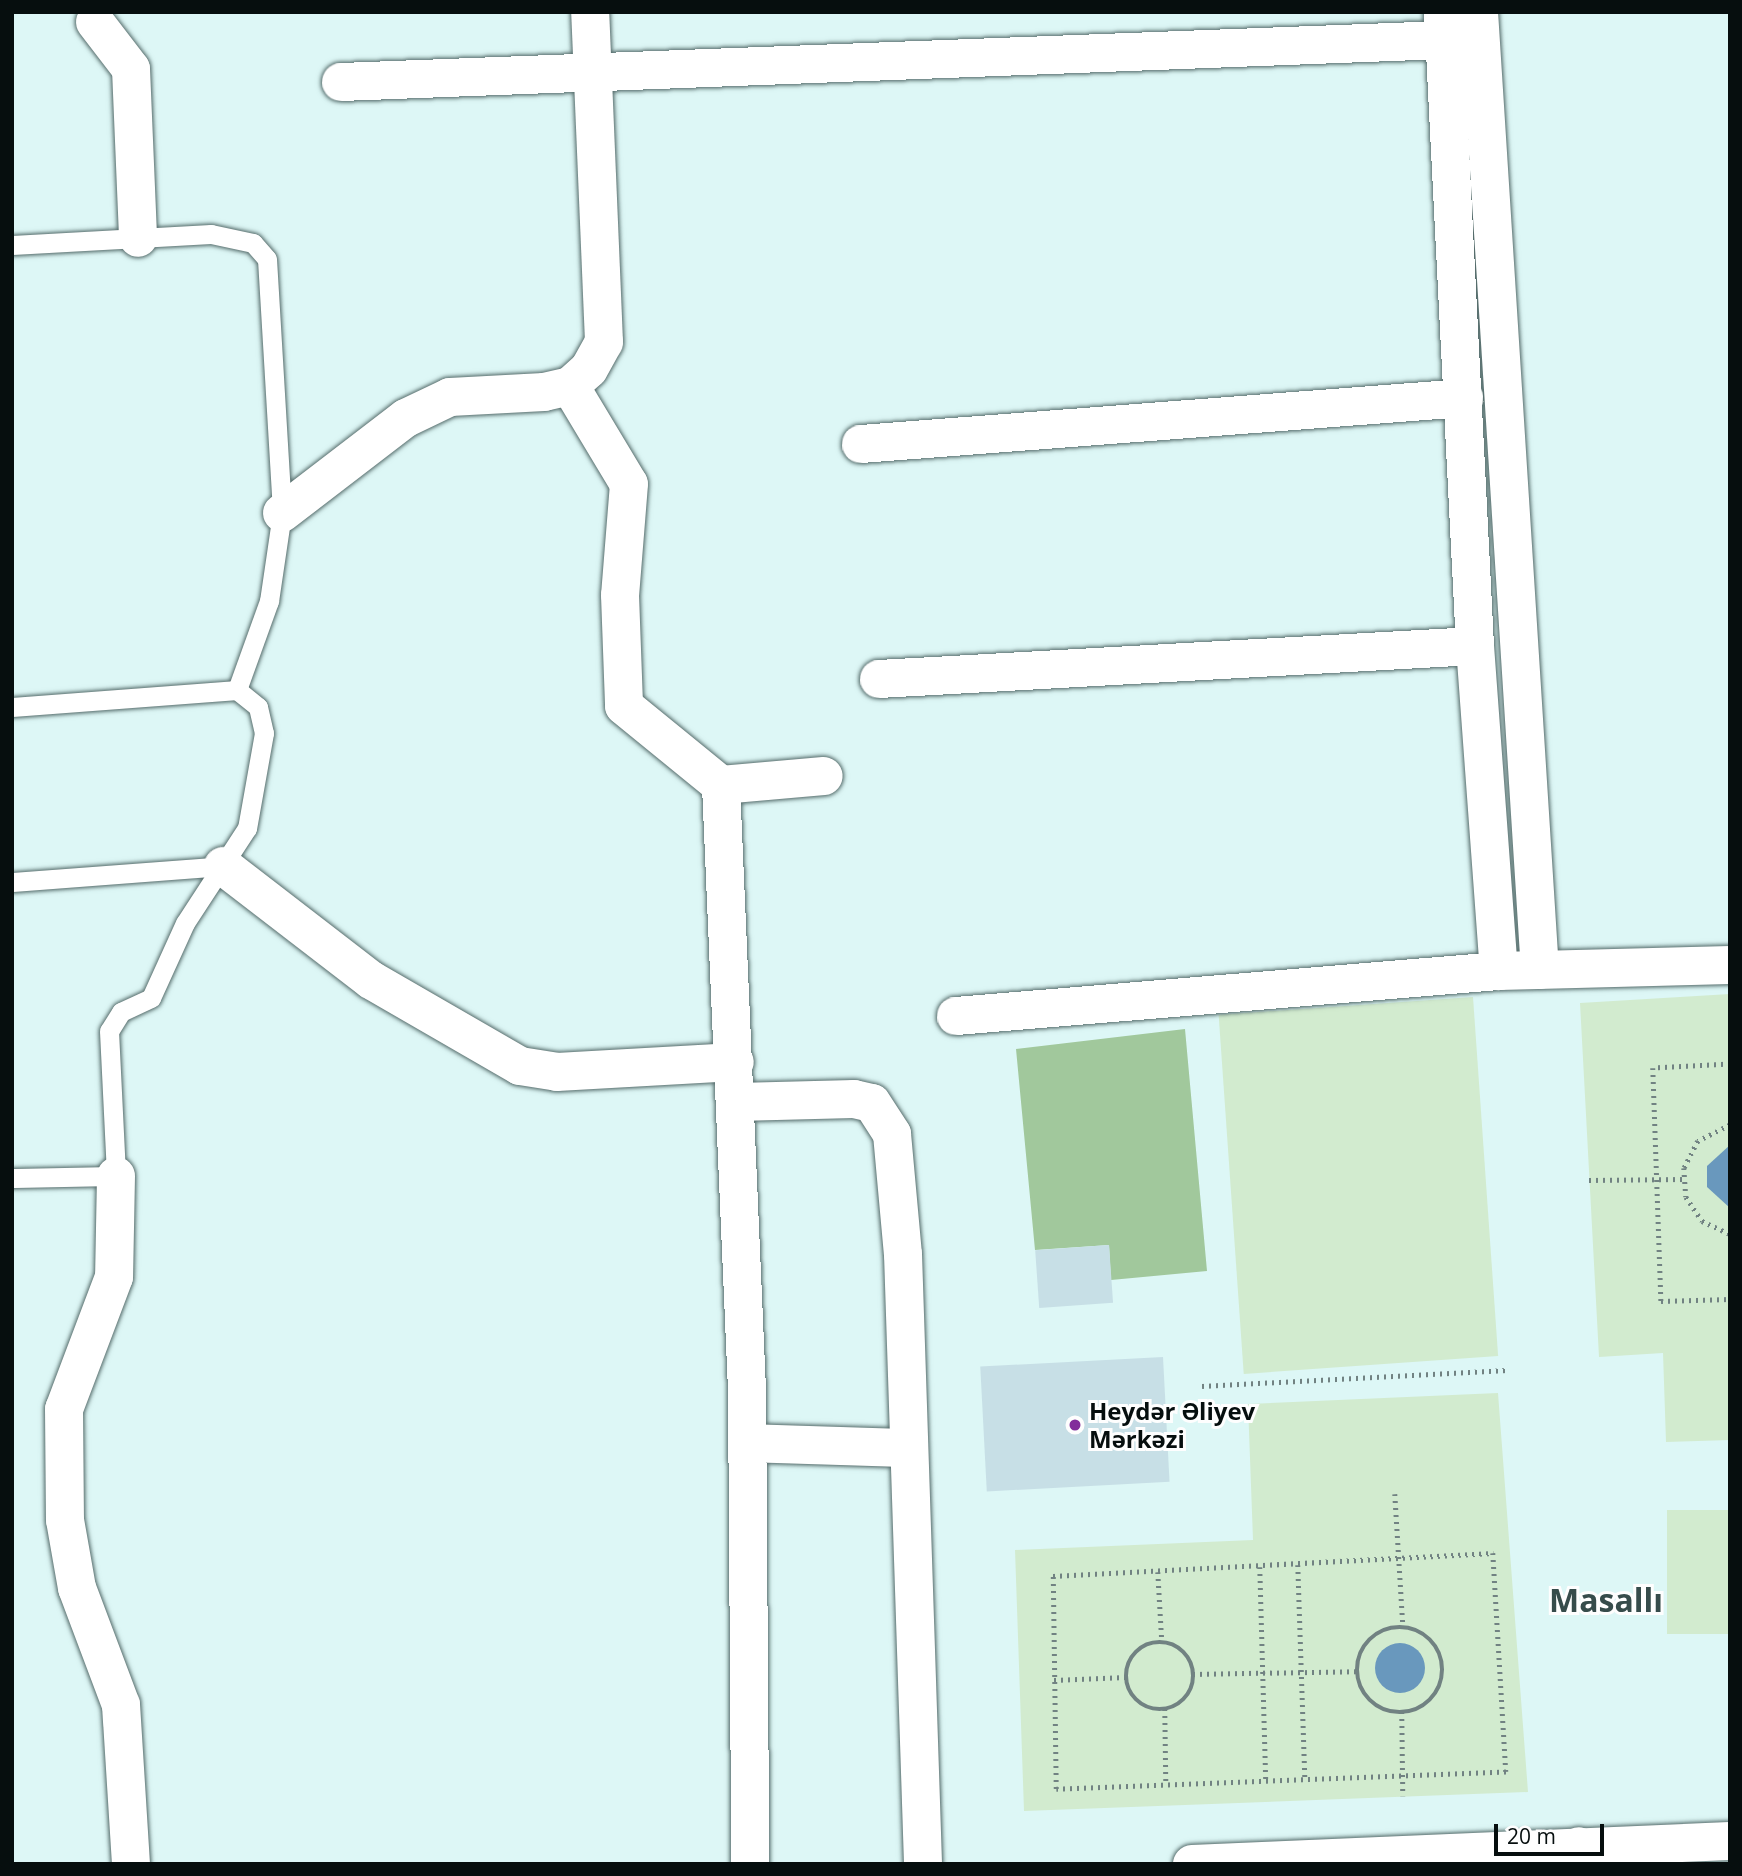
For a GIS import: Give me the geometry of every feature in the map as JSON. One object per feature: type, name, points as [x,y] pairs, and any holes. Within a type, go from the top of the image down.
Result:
[{"type":"street","points":[[282,513],[406,418],[450,397],[570,386],[604,342],[590,12]]},
{"type":"street","points":[[1479,12],[1540,970]]},
{"type":"street","points":[[95,22],[131,69],[138,238]]},
{"type":"street","points":[[341,82],[1444,26],[1475,646],[1499,971]]},
{"type":"street","points":[[570,386],[629,484],[620,595],[624,706],[721,785],[824,776]]},
{"type":"street","points":[[861,444],[1464,398]]},
{"type":"street","points":[[879,679],[1475,646]]},
{"type":"street","points":[[721,785],[737,1102],[748,1443],[750,1864]]},
{"type":"street","points":[[222,866],[371,980],[520,1066],[558,1072],[735,1062]]},
{"type":"street","points":[[956,1016],[1499,971],[1730,965]]},
{"type":"street","points":[[737,1102],[854,1100],[883,1114],[892,1134],[903,1254],[923,1864]]},
{"type":"street","points":[[116,1176],[114,1277],[64,1409],[65,1506],[77,1588],[121,1705],[131,1864]]},
{"type":"street","points":[[748,1443],[909,1448]]},
{"type":"street","points":[[1192,1864],[1577,1855],[1730,1841]]},
{"type":"lane","points":[[12,245],[211,234],[253,243],[267,259],[282,513],[269,601],[237,690]]},
{"type":"lane","points":[[12,707],[237,690],[258,706],[264,733],[247,828],[185,923],[151,998],[121,1012],[108,1031],[116,1176],[12,1178]]},
{"type":"lane","points":[[12,882],[222,866]]},
{"type":"path","points":[[1730,1064],[1653,1068],[1654,1179],[1661,1301],[1730,1299]]},
{"type":"path","points":[[1730,1125],[1698,1142],[1685,1179],[1686,1197],[1702,1221],[1730,1234]]},
{"type":"path","points":[[1589,1180],[1685,1179]]},
{"type":"path","points":[[1202,1386],[1508,1370]]},
{"type":"path","points":[[1395,1494],[1403,1626]]},
{"type":"path","points":[[1493,1553],[1506,1772],[1056,1789],[1053,1576],[1399,1560],[1493,1553]]},
{"type":"path","points":[[1298,1565],[1305,1780]]},
{"type":"path","points":[[1260,1567],[1266,1781]]},
{"type":"path","points":[[1158,1572],[1162,1642]]},
{"type":"path","points":[[1403,1626],[1425,1634],[1439,1650],[1443,1673],[1436,1694],[1419,1709],[1402,1712],[1375,1706],[1361,1688],[1357,1671],[1364,1645],[1381,1630],[1403,1626]]},
{"type":"path","points":[[1162,1642],[1188,1656],[1193,1674],[1185,1699],[1165,1709],[1143,1706],[1126,1677],[1134,1653],[1162,1642]]},
{"type":"path","points":[[1193,1674],[1357,1671]]},
{"type":"path","points":[[1054,1679],[1126,1677]]},
{"type":"path","points":[[1165,1709],[1166,1785]]},
{"type":"path","points":[[1402,1712],[1403,1796]]},
{"type":"green space","points":[[1730,994],[1730,1440],[1666,1442],[1663,1353],[1599,1357],[1580,1003]]},
{"type":"green space","points":[[1473,997],[1498,1356],[1244,1374],[1219,1015]]},
{"type":"green space","points":[[1185,1029],[1207,1271],[1111,1280],[1109,1245],[1035,1250],[1016,1049]]},
{"type":"green space","points":[[1498,1393],[1528,1792],[1024,1811],[1015,1550],[1253,1540],[1248,1404]]},
{"type":"green space","points":[[1667,1510],[1730,1510],[1730,1634],[1667,1634]]},
{"type":"water","points":[[1730,1145],[1730,1208],[1707,1187],[1707,1166]]},
{"type":"water","points":[[1400,1643],[1418,1650],[1425,1668],[1418,1686],[1400,1693],[1382,1686],[1375,1668],[1382,1650]]},
{"type":"building","points":[[1109,1245],[1113,1303],[1039,1308],[1035,1250]]},
{"type":"building","name":"Heydər Əliyev Mərkəzi","points":[[1163,1357],[1170,1482],[987,1491],[980,1367]]},
{"type":"place","name":"Heydər Əliyev Mərkəzi","points":[[1075,1425]]},
{"type":"district","name":"Masallı","points":[[1606,1600]]}]
